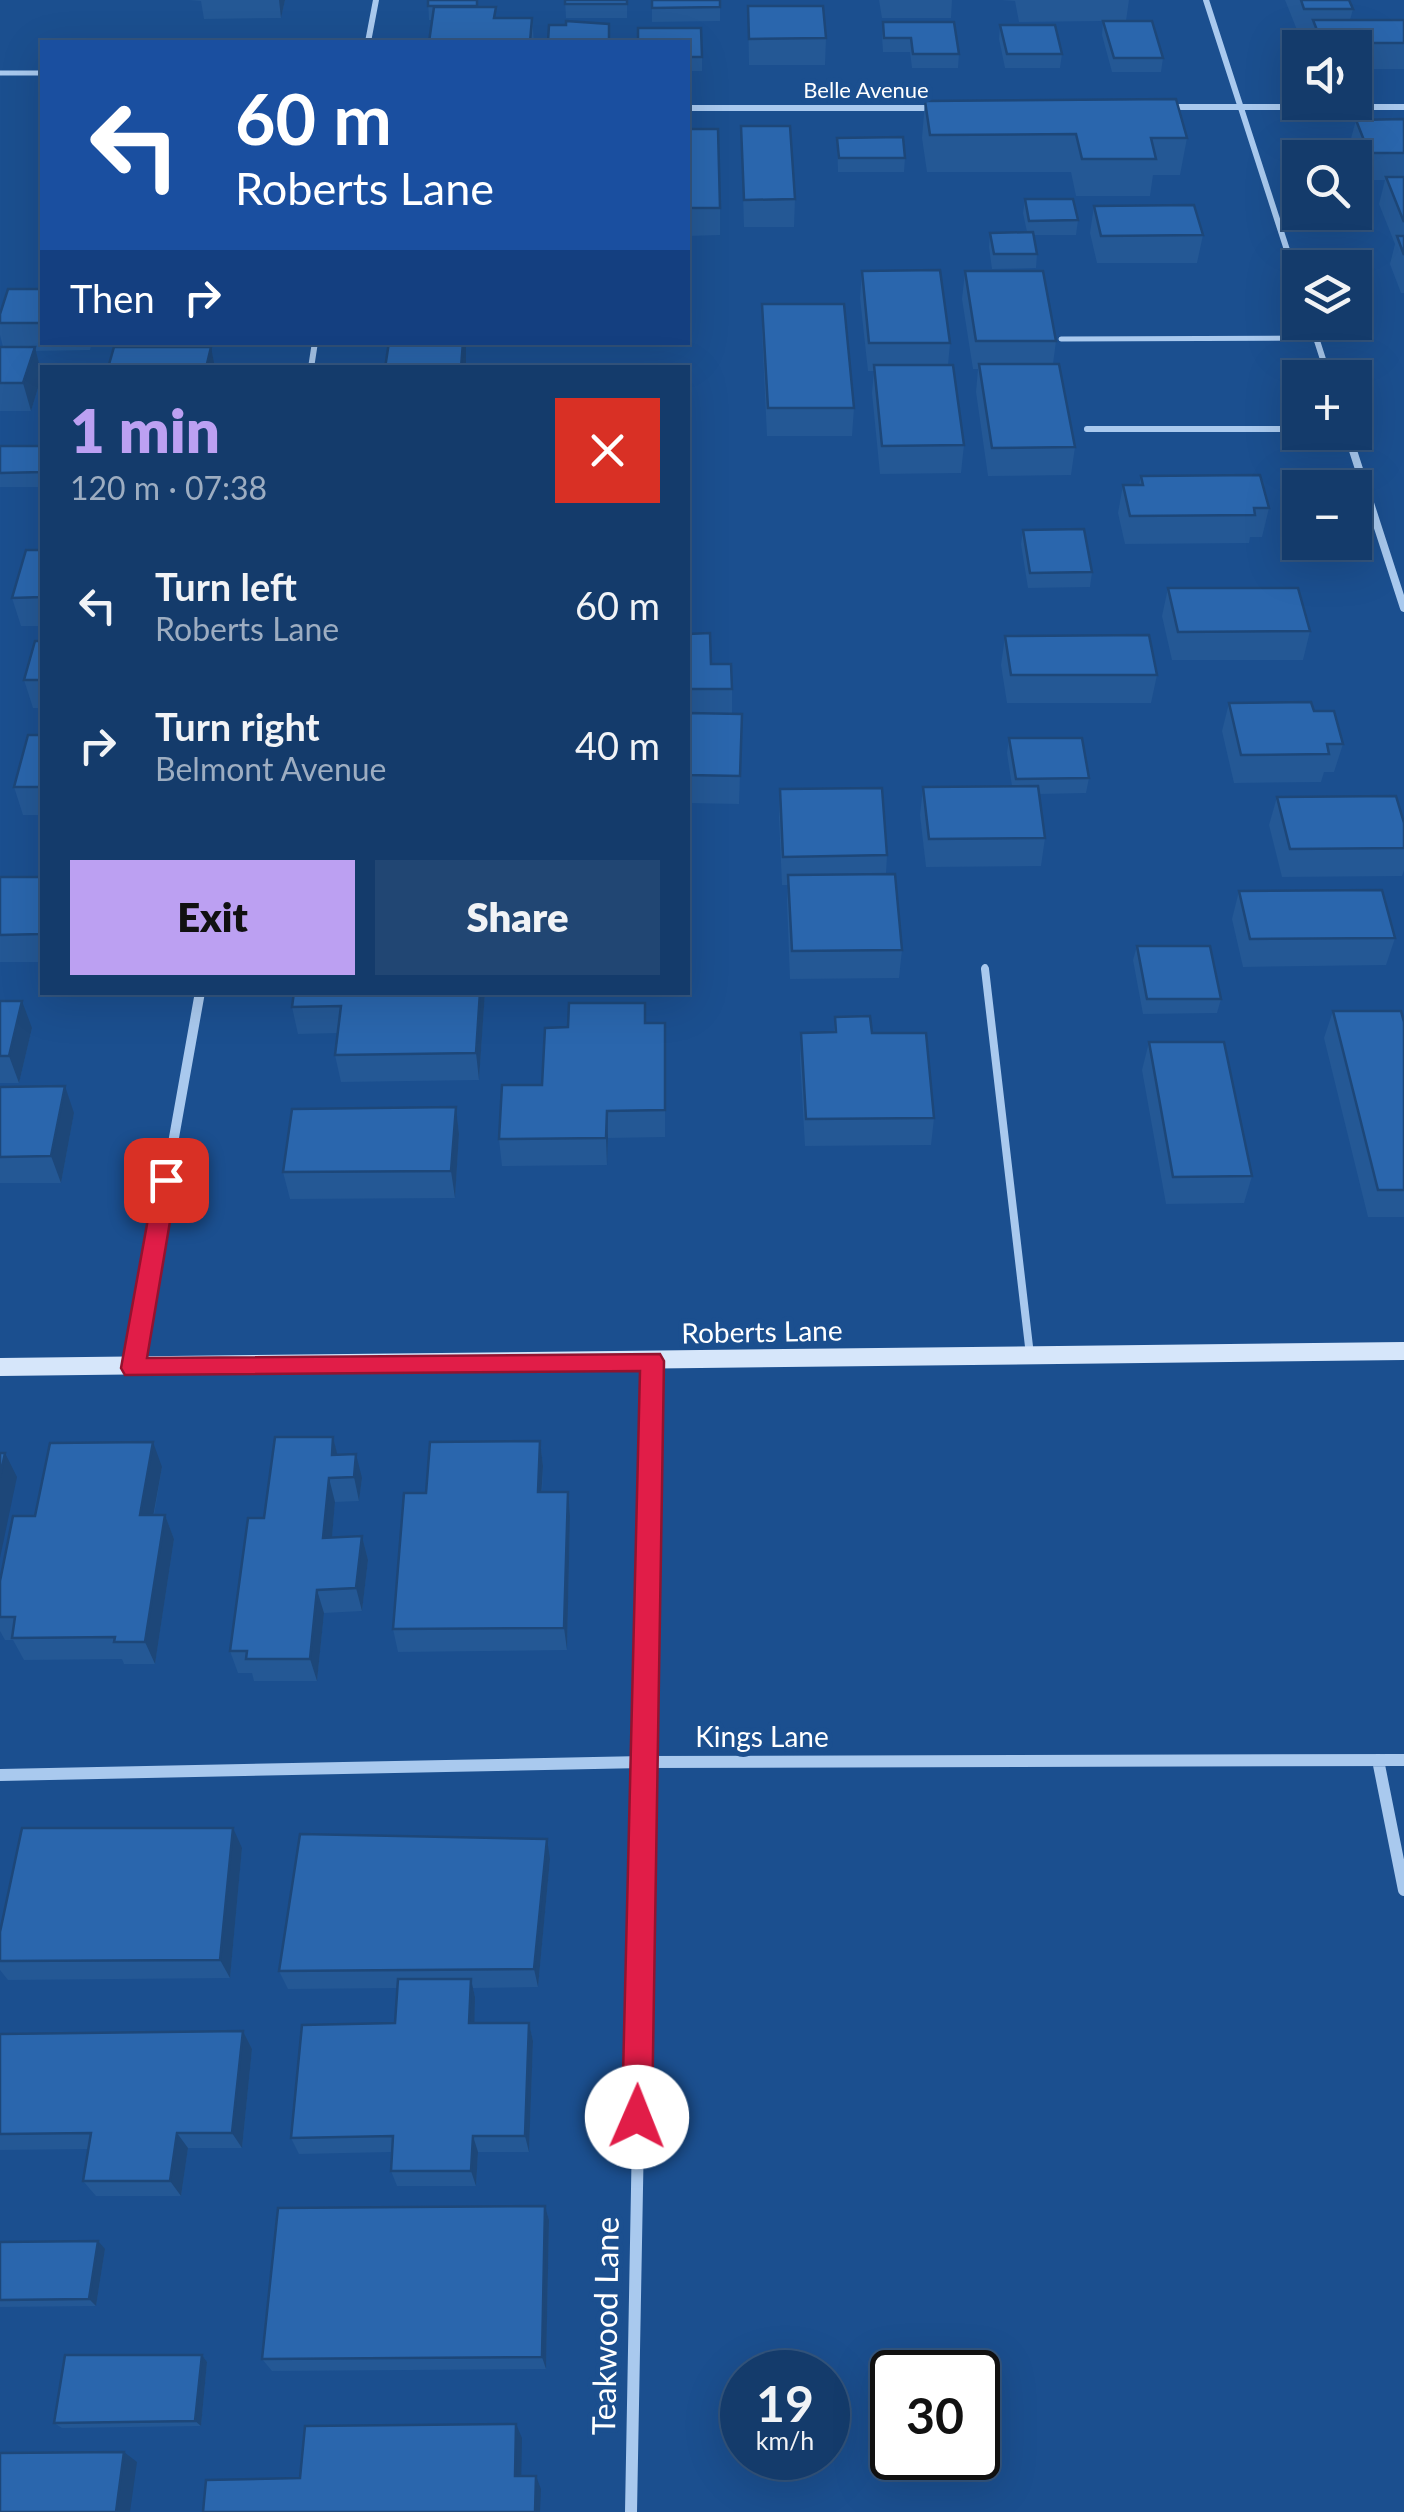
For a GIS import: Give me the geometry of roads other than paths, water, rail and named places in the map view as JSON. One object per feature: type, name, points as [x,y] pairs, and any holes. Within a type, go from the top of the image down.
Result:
[{"type":"main road","name":"Roberts Lane","points":[[0,1367],[1404,1351]]},
{"type":"street","points":[[368,40],[376,0]]},
{"type":"street","points":[[1206,0],[1287,250]]},
{"type":"street","points":[[1162,107],[1404,107]]},
{"type":"street","name":"Belle Avenue","points":[[690,108],[944,108]]},
{"type":"street","points":[[1353,450],[1404,608]]},
{"type":"street","points":[[133,1368],[199,995]]},
{"type":"street","name":"Teakwood Lane","points":[[631,2512],[652,1361]]},
{"type":"street","points":[[1378,1760],[1404,1890]]},
{"type":"street","name":"Kings Lane","points":[[0,1774],[643,1762],[1404,1760]]},
{"type":"lane","points":[[0,73],[40,73]]},
{"type":"lane","points":[[1061,339],[1282,338]]},
{"type":"lane","points":[[1088,429],[1282,428]]},
{"type":"lane","points":[[984,967],[1030,1356]]}]
